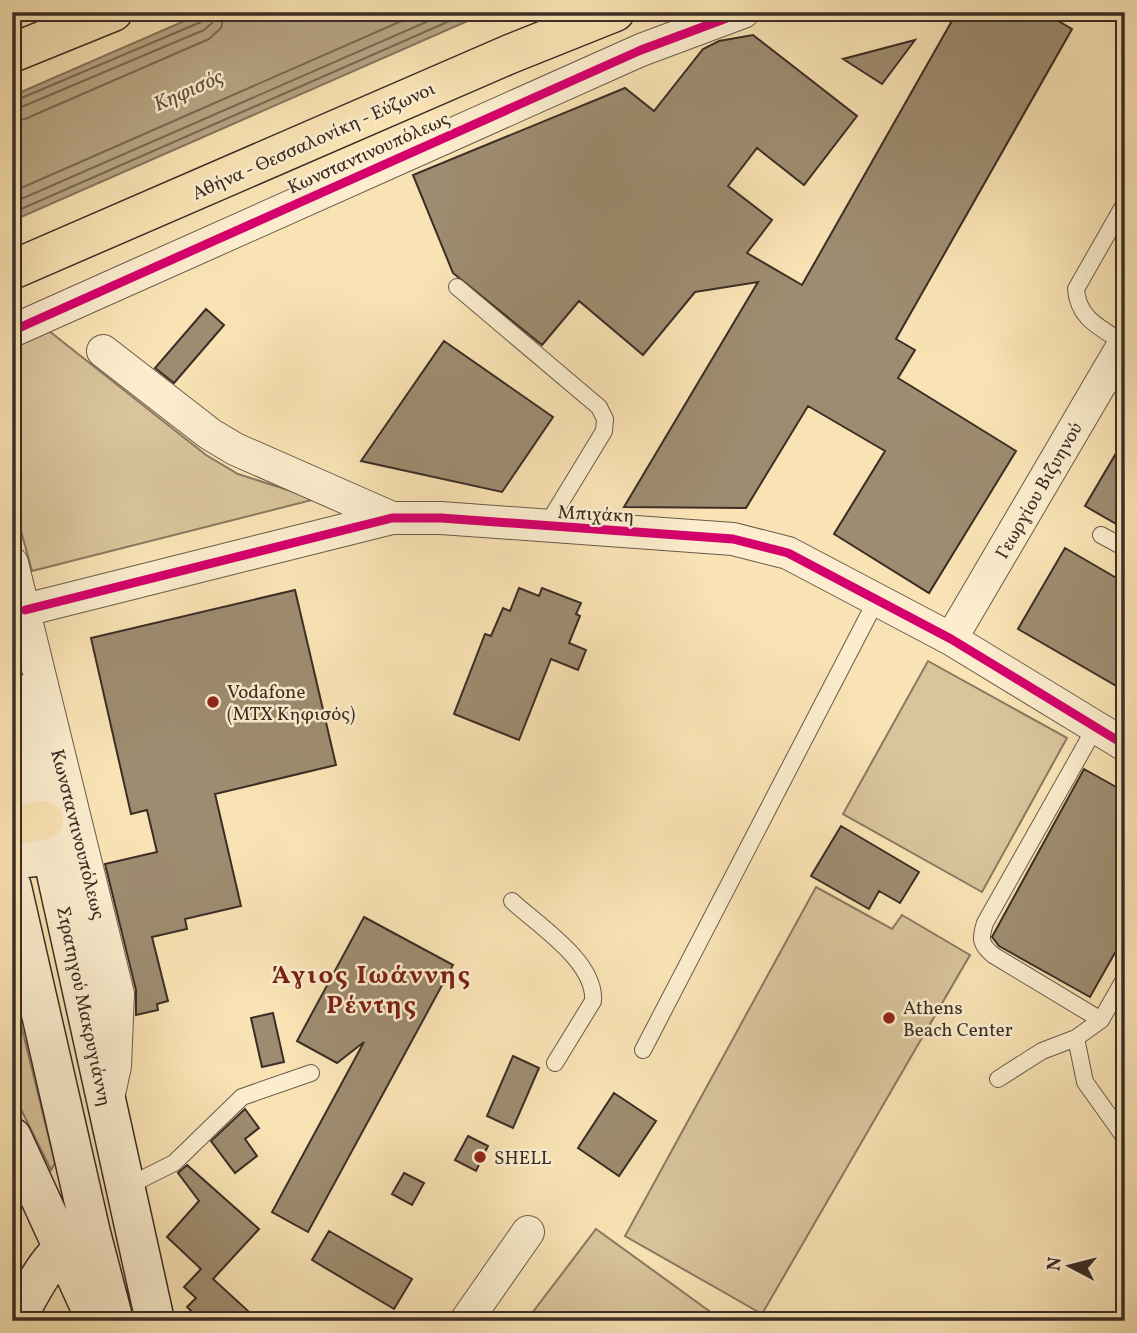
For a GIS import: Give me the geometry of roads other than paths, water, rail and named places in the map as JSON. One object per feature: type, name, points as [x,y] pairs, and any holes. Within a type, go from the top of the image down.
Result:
[{"type":"highway","points":[[12,53],[113,12]]},
{"type":"highway","name":"Αθήνα - Θεσσαλονίκη - Εύζωνοι","points":[[12,270],[510,54],[615,12]]},
{"type":"street","name":"Κωνσταντινουπόλεως","points":[[12,331],[579,77],[743,12]]},
{"type":"street","name":"Γεωργίου Βιζυηνού","points":[[951,639],[1124,342]]},
{"type":"street","points":[[103,351],[210,434],[235,449],[392,518]]},
{"type":"street","name":"Μπιχάκη","points":[[25,610],[392,518],[441,518],[733,539],[788,553],[877,599],[951,639],[1125,745]]},
{"type":"street","name":"Κωνσταντινουπόλεως","points":[[12,563],[118,994],[115,1066],[106,1107]]},
{"type":"street","name":"Στρατηγού Μακρυγιάννη","points":[[12,691],[36,834],[106,1107],[155,1321]]},
{"type":"street","points":[[12,860],[36,834]]},
{"type":"street","points":[[12,887],[77,1240],[97,1321]]},
{"type":"street","points":[[12,1137],[77,1240],[114,1321]]},
{"type":"street","points":[[15,1321],[77,1240],[128,1205]]},
{"type":"street","points":[[466,1321],[528,1233]]},
{"type":"lane","points":[[1124,342],[1087,319],[1077,305],[1076,289],[1125,204]]},
{"type":"lane","points":[[457,287],[599,407],[605,419],[604,431],[545,527]]},
{"type":"lane","points":[[1101,535],[1125,548]]},
{"type":"lane","points":[[643,1050],[877,599]]},
{"type":"lane","points":[[1095,728],[985,923],[980,939],[993,955],[1101,1020]]},
{"type":"lane","points":[[513,901],[584,967],[594,990],[593,1001],[555,1063]]},
{"type":"lane","points":[[998,1079],[1042,1051],[1076,1038],[1101,1020],[1125,978]]},
{"type":"lane","points":[[1076,1038],[1085,1082],[1125,1138]]},
{"type":"lane","points":[[128,1205],[243,1097],[311,1073]]},
{"type":"water","name":"Κηφισός","points":[[205,12],[488,12],[12,221],[12,96]]},
{"type":"place","name":"Vodafone (MTX Κηφισός)","points":[[213,702]]},
{"type":"place","name":"Athens Beach Center","points":[[889,1018]]},
{"type":"place","name":"SHELL","points":[[480,1157]]},
{"type":"district","name":"Άγιος Ιωάννης Ρέντης","points":[[372,989]]}]
